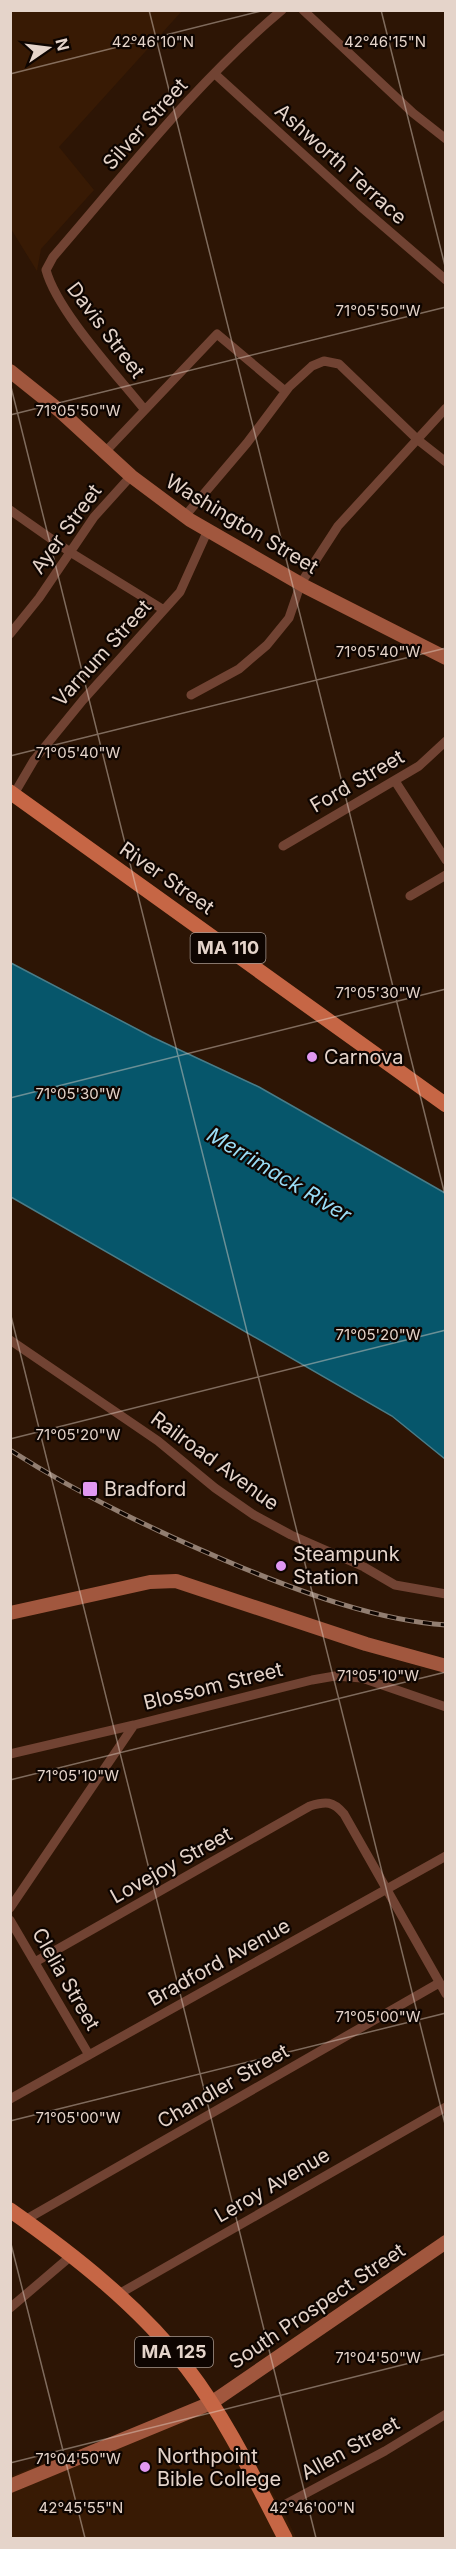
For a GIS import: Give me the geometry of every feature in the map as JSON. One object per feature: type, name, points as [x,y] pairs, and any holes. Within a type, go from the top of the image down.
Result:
[{"type":"main road","name":"River Street","points":[[12,793],[446,1105]]},
{"type":"main road","name":"MA 125","points":[[10,2210],[71,2256],[117,2295],[169,2347],[211,2403],[285,2538]]},
{"type":"street","name":"Silver Street","points":[[46,270],[53,257],[115,184],[215,74],[282,10]]},
{"type":"street","points":[[303,10],[413,112],[446,139]]},
{"type":"street","name":"Ashworth Terrace","points":[[215,74],[352,199],[446,280]]},
{"type":"street","name":"Davis Street","points":[[46,270],[49,283],[77,325],[144,408]]},
{"type":"street","points":[[105,452],[144,408],[217,334],[285,392]]},
{"type":"street","points":[[185,516],[247,443],[285,392],[312,366],[324,361],[339,364],[418,440],[446,462]]},
{"type":"street","name":"Washington Street","points":[[10,371],[131,476],[185,516],[301,583],[445,657]]},
{"type":"street","points":[[190,695],[239,669],[267,645],[289,618],[301,583],[338,526],[446,408]]},
{"type":"street","name":"Ayer Street","points":[[11,631],[39,598],[94,517],[131,476]]},
{"type":"street","points":[[10,510],[70,552],[165,610]]},
{"type":"street","name":"Varnum Street","points":[[12,793],[34,760],[76,708],[180,592],[208,530]]},
{"type":"street","name":"Ford Street","points":[[283,846],[419,766],[446,741]]},
{"type":"street","points":[[394,781],[446,860]]},
{"type":"street","points":[[410,896],[446,875]]},
{"type":"street","name":"Railroad Avenue","points":[[10,1340],[166,1447],[215,1488],[254,1515],[291,1535],[364,1567],[395,1585],[446,1594]]},
{"type":"street","points":[[10,1613],[143,1583],[177,1581],[366,1644],[446,1666]]},
{"type":"street","name":"Blossom Street","points":[[10,1908],[134,1725],[312,1680],[335,1677],[362,1678],[446,1707]]},
{"type":"street","points":[[10,1754],[134,1725]]},
{"type":"street","name":"Lovejoy Street","points":[[34,1962],[310,1806],[327,1801],[337,1805],[344,1814],[387,1889]]},
{"type":"street","name":"Bradford Avenue","points":[[10,2099],[446,1856]]},
{"type":"street","points":[[10,1890],[25,1887]]},
{"type":"street","points":[[387,1889],[446,1994]]},
{"type":"street","name":"Clelia Street","points":[[10,1920],[89,2055]]},
{"type":"street","name":"Chandler Street","points":[[25,2220],[439,1983]]},
{"type":"street","name":"Leroy Avenue","points":[[117,2295],[446,2107]]},
{"type":"street","name":"South Prospect Street","points":[[10,2486],[211,2403],[446,2242]]},
{"type":"street","points":[[10,2308],[71,2256]]},
{"type":"street","name":"Allen Street","points":[[271,2512],[385,2451],[446,2414]]},
{"type":"shaded area","points":[[11,10],[182,11],[59,147],[94,190],[41,249],[37,271],[11,229]]},
{"type":"shaded area","name":"Northpoint Bible College","points":[[212,2399],[282,2508],[296,2538],[11,2538],[11,2476]]},
{"type":"water","name":"Merrimack River","points":[[11,963],[152,1037],[259,1087],[445,1193],[445,1459],[392,1416],[11,1197]]},
{"type":"railway","points":[[10,1450],[124,1514],[243,1568],[317,1596],[368,1612],[446,1625]]},
{"type":"place","name":"Carnova","points":[[312,1057]]},
{"type":"place","name":"Bradford","points":[[90,1489]]},
{"type":"place","name":"Steampunk Station","points":[[281,1566]]},
{"type":"place","name":"Northpoint Bible College","points":[[145,2467]]}]
